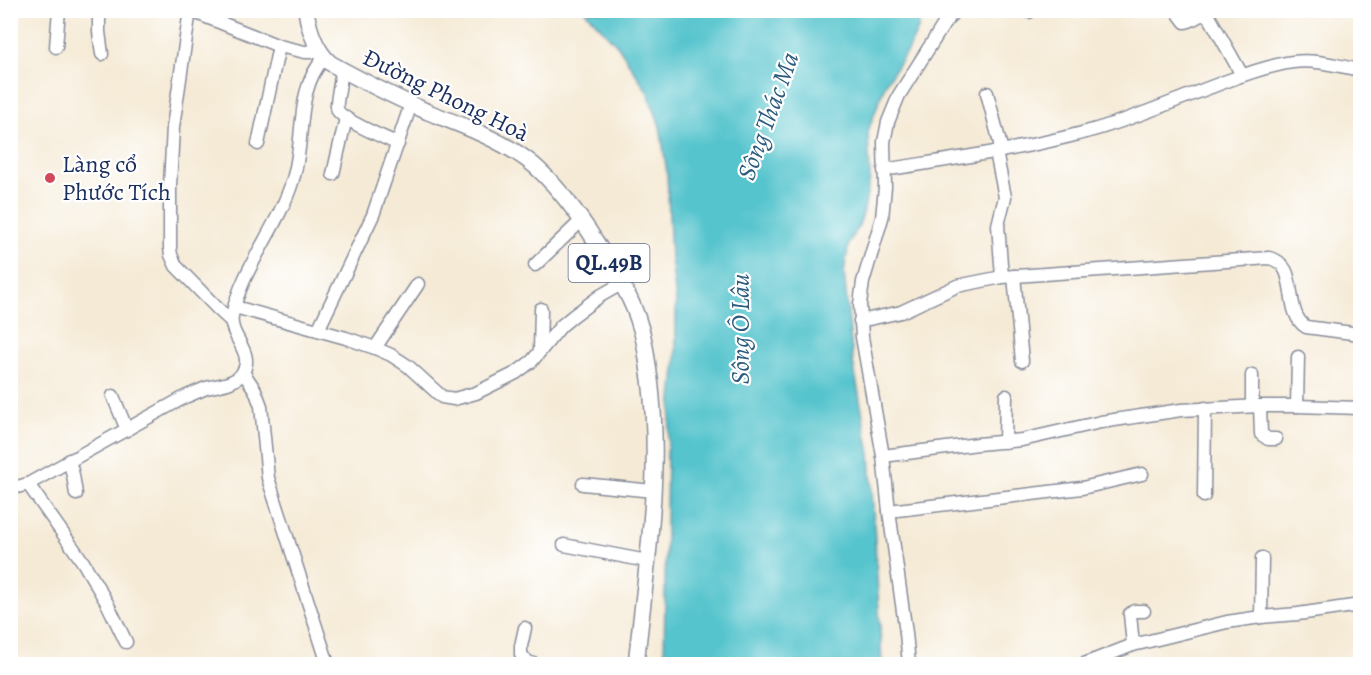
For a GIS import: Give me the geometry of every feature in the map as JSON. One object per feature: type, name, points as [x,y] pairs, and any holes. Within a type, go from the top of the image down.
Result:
[{"type":"main road","points":[[306,10],[316,45],[322,55]]},
{"type":"main road","name":"Đường Phong Hoà","points":[[322,55],[342,70],[495,141],[525,159],[543,174],[582,220],[621,284],[640,324],[646,350],[654,444],[653,491],[636,664]]},
{"type":"street","points":[[56,47],[59,10]]},
{"type":"street","points":[[99,10],[102,54]]},
{"type":"street","points":[[909,664],[883,456],[860,321],[863,282],[882,218],[884,142],[891,111],[899,95],[955,10]]},
{"type":"street","points":[[1176,10],[1185,22],[1201,14],[1208,15],[1242,75]]},
{"type":"street","points":[[10,489],[28,484],[168,405],[204,389],[233,381],[243,372],[246,358],[231,321],[176,266],[171,255],[172,127],[190,11],[279,46],[322,55],[313,72],[304,99],[293,179],[246,276],[231,321]]},
{"type":"street","points":[[258,144],[279,46]]},
{"type":"street","points":[[885,170],[999,152],[1086,132],[1122,122],[1242,75],[1278,64],[1310,61],[1360,70]]},
{"type":"street","points":[[342,70],[337,106],[339,112],[346,118],[398,144]]},
{"type":"street","points":[[987,93],[1005,197],[998,225],[1022,361]]},
{"type":"street","points":[[318,330],[373,214],[411,104]]},
{"type":"street","points":[[333,174],[346,118]]},
{"type":"street","points":[[535,265],[582,220]]},
{"type":"street","points":[[860,321],[902,312],[957,286],[1008,276],[1269,258],[1276,259],[1284,266],[1299,322],[1306,327],[1360,334]]},
{"type":"street","points":[[375,348],[418,284]]},
{"type":"street","points":[[235,307],[375,348],[400,360],[439,395],[450,399],[476,393],[524,367],[561,326],[600,296],[621,284]]},
{"type":"street","points":[[540,309],[540,351]]},
{"type":"street","points":[[1298,357],[1298,406]]},
{"type":"street","points":[[243,372],[255,390],[261,406],[268,478],[328,664]]},
{"type":"street","points":[[1252,375],[1261,434],[1268,439],[1276,439]]},
{"type":"street","points":[[113,396],[127,430]]},
{"type":"street","points":[[1005,441],[1006,396]]},
{"type":"street","points":[[883,456],[1036,437],[1124,417],[1205,408],[1256,406],[1360,408]]},
{"type":"street","points":[[1204,496],[1205,408]]},
{"type":"street","points":[[69,460],[76,494]]},
{"type":"street","points":[[889,511],[1082,488],[1142,474]]},
{"type":"street","points":[[28,484],[83,562],[126,642]]},
{"type":"street","points":[[583,484],[653,491]]},
{"type":"street","points":[[564,545],[647,561]]},
{"type":"street","points":[[1261,617],[1262,558]]},
{"type":"street","points":[[1084,664],[1133,645],[1227,622],[1360,605]]},
{"type":"street","points":[[1133,645],[1130,614],[1134,611],[1144,611]]},
{"type":"street","points":[[525,628],[521,655],[534,664]]},
{"type":"water","points":[[585,11],[921,11],[918,29],[909,48],[886,83],[868,131],[870,178],[864,210],[858,228],[849,242],[844,273],[853,362],[870,454],[882,664],[664,664],[667,451],[676,359],[676,301],[671,257],[667,173],[660,126],[647,91],[618,46]]},
{"type":"place","name":"Làng cổ Phước Tích","points":[[50,178]]},
{"type":"water label","name":"Sông Thác Ma","points":[[768,116]]},
{"type":"water label","name":"Sông Ô Lâu","points":[[740,329]]}]
